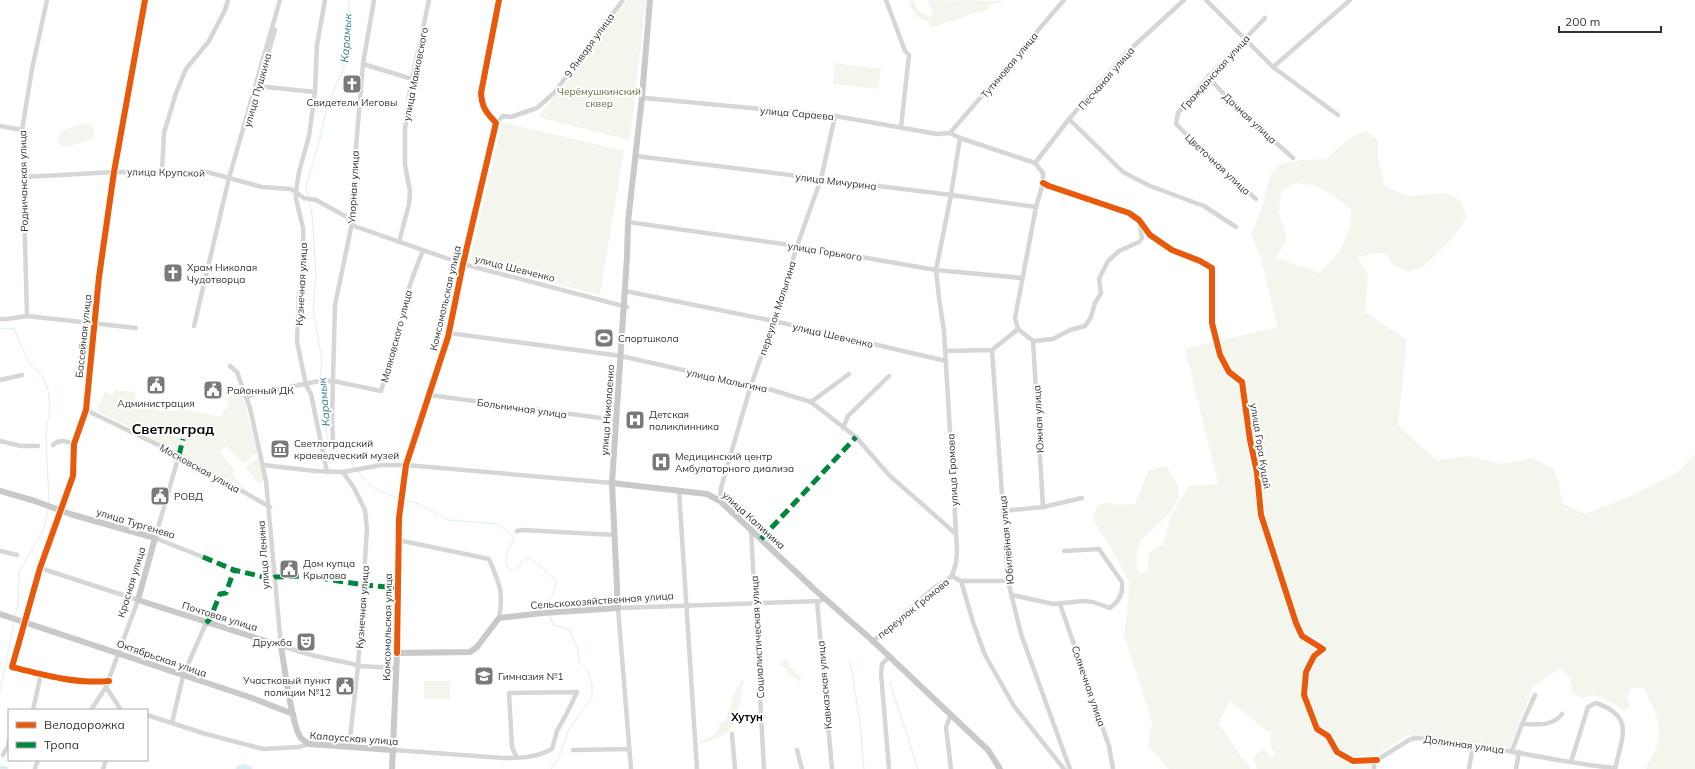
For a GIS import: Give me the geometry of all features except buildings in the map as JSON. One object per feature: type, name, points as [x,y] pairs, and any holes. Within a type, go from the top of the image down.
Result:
[{"type":"main road","name":"улица Николаенко","points":[[611,485],[626,307],[630,222],[644,99],[652,0]]},
{"type":"main road","name":"улица Николаенко","points":[[618,608],[611,485],[622,357]]},
{"type":"main road","name":"улица Калинина","points":[[611,485],[707,494],[720,501],[822,600],[873,641],[888,657],[988,750],[999,769]]},
{"type":"main road","name":"улица Тургенева","points":[[0,492],[35,501],[155,538]]},
{"type":"main road","points":[[679,492],[706,496],[719,502],[751,531]]},
{"type":"main road","name":"Красная улица","points":[[138,600],[155,538]]},
{"type":"main road","name":"Почтовая улица","points":[[138,600],[281,646]]},
{"type":"main road","name":"Сельскохозяйственная улица","points":[[499,618],[543,613],[618,608]]},
{"type":"main road","name":"Октябрьская улица","points":[[0,614],[252,698],[293,714]]},
{"type":"main road","points":[[397,653],[470,652],[477,647],[499,618]]},
{"type":"main road","name":"улица Ленина","points":[[281,646],[297,732],[301,738],[309,744]]},
{"type":"main road","name":"Комсомольская улица","points":[[393,769],[397,653]]},
{"type":"main road","name":"Калаусская улица","points":[[309,744],[394,750]]},
{"type":"street","name":"Родничанская улица","points":[[26,316],[22,130],[32,69],[47,0]]},
{"type":"street","name":"Бассейная улица","points":[[41,674],[12,667],[40,568],[73,476],[74,444],[86,410],[94,324],[114,172],[145,0]]},
{"type":"street","points":[[162,171],[164,133],[176,93],[186,69],[209,41],[226,10],[228,0]]},
{"type":"street","name":"улица Пушкина","points":[[194,326],[229,178],[233,174],[282,0]]},
{"type":"street","name":"Кузнечная улица","points":[[325,0],[317,45],[315,92],[309,136],[299,172],[296,199],[303,228],[304,264],[299,292],[297,342],[306,385],[311,394],[327,472]]},
{"type":"street","name":"Упорная улица","points":[[333,445],[332,417],[335,305],[352,223],[351,206],[354,154],[362,64],[374,0]]},
{"type":"street","name":"улица Маяковского","points":[[399,242],[409,204],[410,191],[406,165],[405,129],[412,79],[429,0]]},
{"type":"street","points":[[496,123],[485,112],[481,104],[480,93],[499,0]]},
{"type":"street","name":"9 Января улица","points":[[496,123],[503,116],[511,117],[537,108],[554,93],[622,0]]},
{"type":"street","points":[[886,0],[905,51],[909,55],[901,127]]},
{"type":"street","name":"Тутиновая улица","points":[[950,133],[1064,0]]},
{"type":"street","name":"Песчаная улица","points":[[1033,162],[1125,54],[1184,0]]},
{"type":"street","points":[[1206,0],[1273,67],[1338,115]]},
{"type":"street","points":[[1273,67],[1350,0]]},
{"type":"street","name":"Гражданская улица","points":[[1180,128],[1176,124],[1178,113],[1208,77],[1265,18]]},
{"type":"street","points":[[362,64],[412,79]]},
{"type":"street","name":"Дачная улица","points":[[1208,77],[1237,108],[1293,158]]},
{"type":"street","points":[[257,86],[315,92]]},
{"type":"street","name":"улица Сараева","points":[[644,99],[835,116],[937,134],[950,133],[960,138],[1033,162]]},
{"type":"street","name":"переулок Малыгина","points":[[720,501],[721,488],[751,385],[821,179],[835,116]]},
{"type":"street","points":[[1069,119],[1123,172],[1150,186],[1204,206],[1236,227]]},
{"type":"street","name":"Комсомольская улица","points":[[397,653],[399,518],[406,465],[449,334],[462,264],[496,123]]},
{"type":"street","points":[[0,126],[22,130]]},
{"type":"street","name":"Цветочная улица","points":[[1180,128],[1216,164],[1256,199]]},
{"type":"street","name":"улица Громова","points":[[952,576],[956,563],[956,534],[946,351],[936,270],[951,195],[960,138]]},
{"type":"street","name":"улица Мичурина","points":[[637,156],[1036,207]]},
{"type":"street","points":[[1033,162],[1043,173],[1043,183],[1036,207],[1015,318],[1018,329],[1033,341],[1053,339],[1070,330],[1084,326],[1091,317],[1094,303],[1101,293],[1100,279],[1108,261],[1112,255],[1139,242],[1142,238],[1139,220]]},
{"type":"street","name":"улица Крупской","points":[[24,177],[114,172],[207,172],[262,187],[291,189],[304,198]]},
{"type":"street","name":"улица Гора Куцай","points":[[1043,183],[1129,213],[1139,220],[1150,236],[1172,250],[1200,261],[1212,268],[1212,323],[1220,355],[1229,372],[1242,382],[1261,515],[1296,623],[1302,636],[1323,649],[1314,656],[1306,672],[1304,694],[1310,714],[1317,729],[1328,736],[1337,752],[1353,761],[1377,760]]},
{"type":"street","name":"улица Шевченко","points":[[304,198],[316,200],[347,217],[354,226],[423,251],[462,264],[626,307]]},
{"type":"street","name":"улица Горького","points":[[630,222],[797,246],[936,270],[1022,278]]},
{"type":"street","name":"Маяковского улица","points":[[325,381],[333,381],[381,391],[392,354],[400,315],[423,251]]},
{"type":"street","name":"улица Шевченко","points":[[627,291],[774,321],[946,361]]},
{"type":"street","points":[[0,319],[26,316],[136,328]]},
{"type":"street","points":[[946,351],[992,350],[1018,329]]},
{"type":"street","name":"улица Малыгина","points":[[449,334],[622,357],[789,394],[811,402],[856,437],[889,475],[956,534]]},
{"type":"street","name":"Южная улица","points":[[1033,341],[1043,507]]},
{"type":"street","name":"Юбилейная улица","points":[[992,350],[1008,581],[1021,634],[1070,769]]},
{"type":"street","name":"улица Ленина","points":[[230,366],[237,372],[246,396],[263,465],[270,507],[281,646]]},
{"type":"street","points":[[811,402],[849,374]]},
{"type":"street","points":[[0,380],[22,375]]},
{"type":"street","points":[[844,428],[848,416],[889,376]]},
{"type":"street","points":[[246,396],[276,389],[319,382]]},
{"type":"street","name":"Больничная улица","points":[[429,395],[616,420]]},
{"type":"street","name":"Московская улица","points":[[86,410],[179,455],[270,507]]},
{"type":"street","points":[[0,441],[21,446],[38,446]]},
{"type":"street","points":[[53,446],[58,442],[66,441],[74,444]]},
{"type":"street","name":"Красная улица","points":[[155,538],[179,455]]},
{"type":"street","points":[[263,465],[327,472],[343,472]]},
{"type":"street","name":"улица Калинина","points":[[343,472],[381,465],[406,465],[611,485]]},
{"type":"street","name":"Кузнечная улица","points":[[343,472],[354,488],[365,510],[367,529],[358,666],[349,747]]},
{"type":"street","points":[[679,492],[697,769]]},
{"type":"street","points":[[1003,512],[1043,507],[1082,498]]},
{"type":"street","points":[[517,531],[522,530],[615,535]]},
{"type":"street","name":"Социалистическая улица","points":[[751,531],[764,769]]},
{"type":"street","name":"улица Тургенева","points":[[155,538],[203,557]]},
{"type":"street","points":[[398,540],[489,559],[500,586],[502,602],[499,618]]},
{"type":"street","points":[[1012,595],[1053,604],[1083,601],[1110,608],[1121,597],[1122,582],[1099,549],[1064,551]]},
{"type":"street","points":[[0,550],[17,555]]},
{"type":"street","name":"Почтовая улица","points":[[40,568],[138,600]]},
{"type":"street","points":[[952,576],[961,581],[1008,581]]},
{"type":"street","name":"переулок Громова","points":[[873,641],[934,588],[952,576]]},
{"type":"street","points":[[961,581],[973,622],[985,655],[1014,706],[1064,769]]},
{"type":"street","name":"Красная улица","points":[[92,709],[109,681],[138,600]]},
{"type":"street","name":"Сельскохозяйственная улица","points":[[618,608],[822,600]]},
{"type":"street","name":"Кавказская улица","points":[[822,600],[832,769]]},
{"type":"street","name":"Солнечная улица","points":[[1060,604],[1109,746],[1113,769]]},
{"type":"street","name":"улица Николаенко","points":[[618,608],[631,769]]},
{"type":"street","points":[[172,723],[183,676],[206,623]]},
{"type":"street","name":"Почтовая улица","points":[[281,646],[358,666],[396,668]]},
{"type":"street","points":[[888,657],[881,666],[881,673],[889,769]]},
{"type":"street","points":[[33,709],[41,674],[92,682],[109,681]]},
{"type":"street","points":[[106,687],[119,709]]},
{"type":"street","name":"Калаусская улица","points":[[394,750],[517,758],[530,758],[552,750],[557,731],[577,692],[509,693],[512,747],[517,758]]},
{"type":"street","points":[[1512,751],[1535,695]]},
{"type":"street","points":[[1571,762],[1588,707],[1596,703],[1607,706],[1621,718],[1623,727],[1615,768]]},
{"type":"street","points":[[1522,724],[1550,724],[1558,720],[1562,714]]},
{"type":"street","name":"Калаусская улица","points":[[148,716],[263,749],[299,747],[309,744]]},
{"type":"street","points":[[951,716],[946,726],[951,769]]},
{"type":"street","points":[[732,734],[735,769]]},
{"type":"street","name":"Долинная улица","points":[[1377,760],[1409,740],[1415,738],[1473,745],[1615,768]]},
{"type":"street","points":[[1469,769],[1473,745]]},
{"type":"street","points":[[3,755],[8,746]]},
{"type":"street","points":[[573,750],[629,749]]},
{"type":"street","points":[[797,750],[802,769]]},
{"type":"street","name":"Долинная улица","points":[[1516,769],[1519,752]]},
{"type":"street","points":[[1374,769],[1374,763],[1377,760]]},
{"type":"green space","name":"Черёмушкинский сквер","points":[[627,0],[646,0],[630,140],[538,117],[568,80]]},
{"type":"green space","points":[[909,0],[914,0],[916,7],[920,12],[933,17],[928,0],[1004,1],[990,5],[988,9],[930,28],[928,21],[915,14],[911,8]]},
{"type":"green space","points":[[835,63],[881,69],[878,89],[833,84]]},
{"type":"green space","points":[[502,122],[624,151],[600,295],[470,261]]},
{"type":"green space","points":[[84,123],[90,124],[94,128],[95,133],[92,138],[68,146],[62,146],[59,144],[57,138],[61,131]]},
{"type":"green space","points":[[1366,130],[1378,140],[1378,159],[1385,186],[1407,196],[1446,193],[1460,200],[1467,218],[1448,243],[1425,265],[1408,272],[1391,263],[1386,254],[1377,253],[1357,257],[1368,275],[1365,312],[1407,340],[1398,425],[1436,460],[1471,456],[1501,464],[1531,458],[1553,468],[1560,488],[1562,503],[1584,514],[1620,501],[1678,472],[1695,454],[1695,769],[1646,769],[1658,743],[1659,728],[1656,714],[1644,688],[1631,688],[1627,696],[1630,707],[1624,711],[1611,702],[1595,695],[1581,698],[1572,693],[1570,678],[1560,668],[1533,687],[1510,747],[1408,735],[1374,757],[1371,769],[1257,769],[1253,757],[1263,748],[1271,759],[1275,753],[1270,745],[1271,732],[1266,730],[1230,701],[1219,723],[1239,754],[1250,766],[1250,769],[1169,769],[1148,746],[1152,722],[1124,635],[1130,583],[1093,519],[1097,506],[1106,502],[1117,505],[1135,504],[1148,471],[1166,466],[1178,485],[1179,496],[1171,512],[1140,541],[1136,560],[1139,575],[1147,571],[1149,553],[1163,544],[1171,516],[1189,485],[1214,485],[1218,483],[1185,349],[1277,327],[1262,262],[1251,233],[1261,211],[1270,176],[1280,164],[1302,160],[1326,159],[1348,139]],"holes":[[[1296,183],[1314,185],[1331,194],[1351,210],[1350,228],[1341,249],[1320,273],[1276,258],[1287,239],[1279,212],[1281,192]]]},
{"type":"green space","points":[[114,390],[136,392],[133,408],[148,410],[150,400],[156,400],[158,411],[190,410],[221,417],[227,407],[229,396],[242,393],[255,443],[259,451],[243,464],[227,446],[220,452],[235,471],[232,474],[249,494],[141,433],[96,411],[105,392],[113,394]]},
{"type":"green space","points":[[261,455],[265,479],[259,484],[246,467]]},
{"type":"green space","points":[[785,659],[788,660],[790,667],[801,677],[799,682],[794,677],[788,675],[788,670],[780,666],[780,663]]},
{"type":"green space","points":[[743,678],[744,681],[741,690],[739,708],[730,730],[714,740],[700,744],[700,742],[717,733],[721,722],[725,722],[735,692]]},
{"type":"green space","points":[[424,681],[450,681],[450,699],[424,699]]},
{"type":"waterway","name":"Карамык","points":[[308,196],[306,187],[320,139],[328,103],[344,67],[348,35],[349,0]]},
{"type":"waterway","name":"Карамык","points":[[309,201],[312,214],[316,276],[313,309],[322,360],[320,380],[324,423],[330,447],[347,456],[355,467]]},
{"type":"waterway","points":[[0,328],[14,329],[29,363],[42,376],[48,390],[50,406],[46,434],[49,504]]},
{"type":"waterway","name":"Карамык","points":[[358,471],[362,477],[376,489],[399,498]]},
{"type":"waterway","name":"Карамык","points":[[404,500],[419,504],[448,520],[499,524],[514,538],[506,560],[508,568],[512,572],[519,567],[523,560],[527,558],[531,559],[557,581],[553,594],[546,602],[548,610]]},
{"type":"waterway","points":[[15,616],[18,604],[19,572],[44,529],[48,509]]},
{"type":"waterway","name":"Карамык","points":[[549,615],[553,625],[571,630],[572,638],[578,650],[579,661],[588,671],[592,684],[592,697],[569,729],[558,759],[551,769]]},
{"type":"waterway","points":[[0,693],[14,622]]},
{"type":"waterway","points":[[850,661],[860,722],[864,769]]},
{"type":"waterway","points":[[890,683],[918,769]]},
{"type":"waterway","points":[[239,769],[244,767],[249,769]]},
{"type":"waterway","points":[[0,769],[5,769]]},
{"type":"marked path","points":[[761,539],[856,437]]},
{"type":"marked path","points":[[179,455],[183,439]]},
{"type":"marked path","points":[[203,557],[234,570],[272,579],[275,577],[307,576],[364,585],[398,588]]},
{"type":"marked path","points":[[206,623],[210,619],[220,594],[226,593],[234,570]]},
{"type":"cycle path","points":[[109,681],[97,682],[72,680],[12,667],[40,568],[73,476],[74,444],[86,410],[99,277],[114,172],[145,0]]},
{"type":"cycle path","points":[[397,653],[399,518],[406,465],[448,337],[463,264],[496,123],[485,110],[481,93],[499,0]]},
{"type":"cycle path","points":[[1043,183],[1129,213],[1139,220],[1150,235],[1172,250],[1200,261],[1212,268],[1212,323],[1220,355],[1229,372],[1242,382],[1250,440],[1257,473],[1261,515],[1296,623],[1302,636],[1323,649],[1314,656],[1306,672],[1304,695],[1317,729],[1328,736],[1337,752],[1353,761],[1377,760]]},
{"type":"place","name":"Свидетели Иеговы","points":[[352,84]]},
{"type":"place","name":"Храм Николая Чудотворца","points":[[173,273]]},
{"type":"place","name":"Спортшкола","points":[[604,338]]},
{"type":"place","name":"Администрация","points":[[156,385]]},
{"type":"place","name":"Районный ДК","points":[[213,390]]},
{"type":"place","name":"Детская поликлинника","points":[[635,420]]},
{"type":"place","name":"Светлоградский краеведческий музей","points":[[280,449]]},
{"type":"place","name":"Медицинский центр Амбулаторного диализа","points":[[661,462]]},
{"type":"place","name":"РОВД","points":[[160,496]]},
{"type":"place","name":"Дом купца Крылова","points":[[289,569]]},
{"type":"place","name":"Дружба","points":[[306,642]]},
{"type":"place","name":"Гимназия №1","points":[[484,676]]},
{"type":"place","name":"Участковый пункт полиции №12","points":[[345,686]]},
{"type":"district","name":"Светлоград","points":[[173,429]]},
{"type":"district","name":"Хутун","points":[[747,717]]}]
